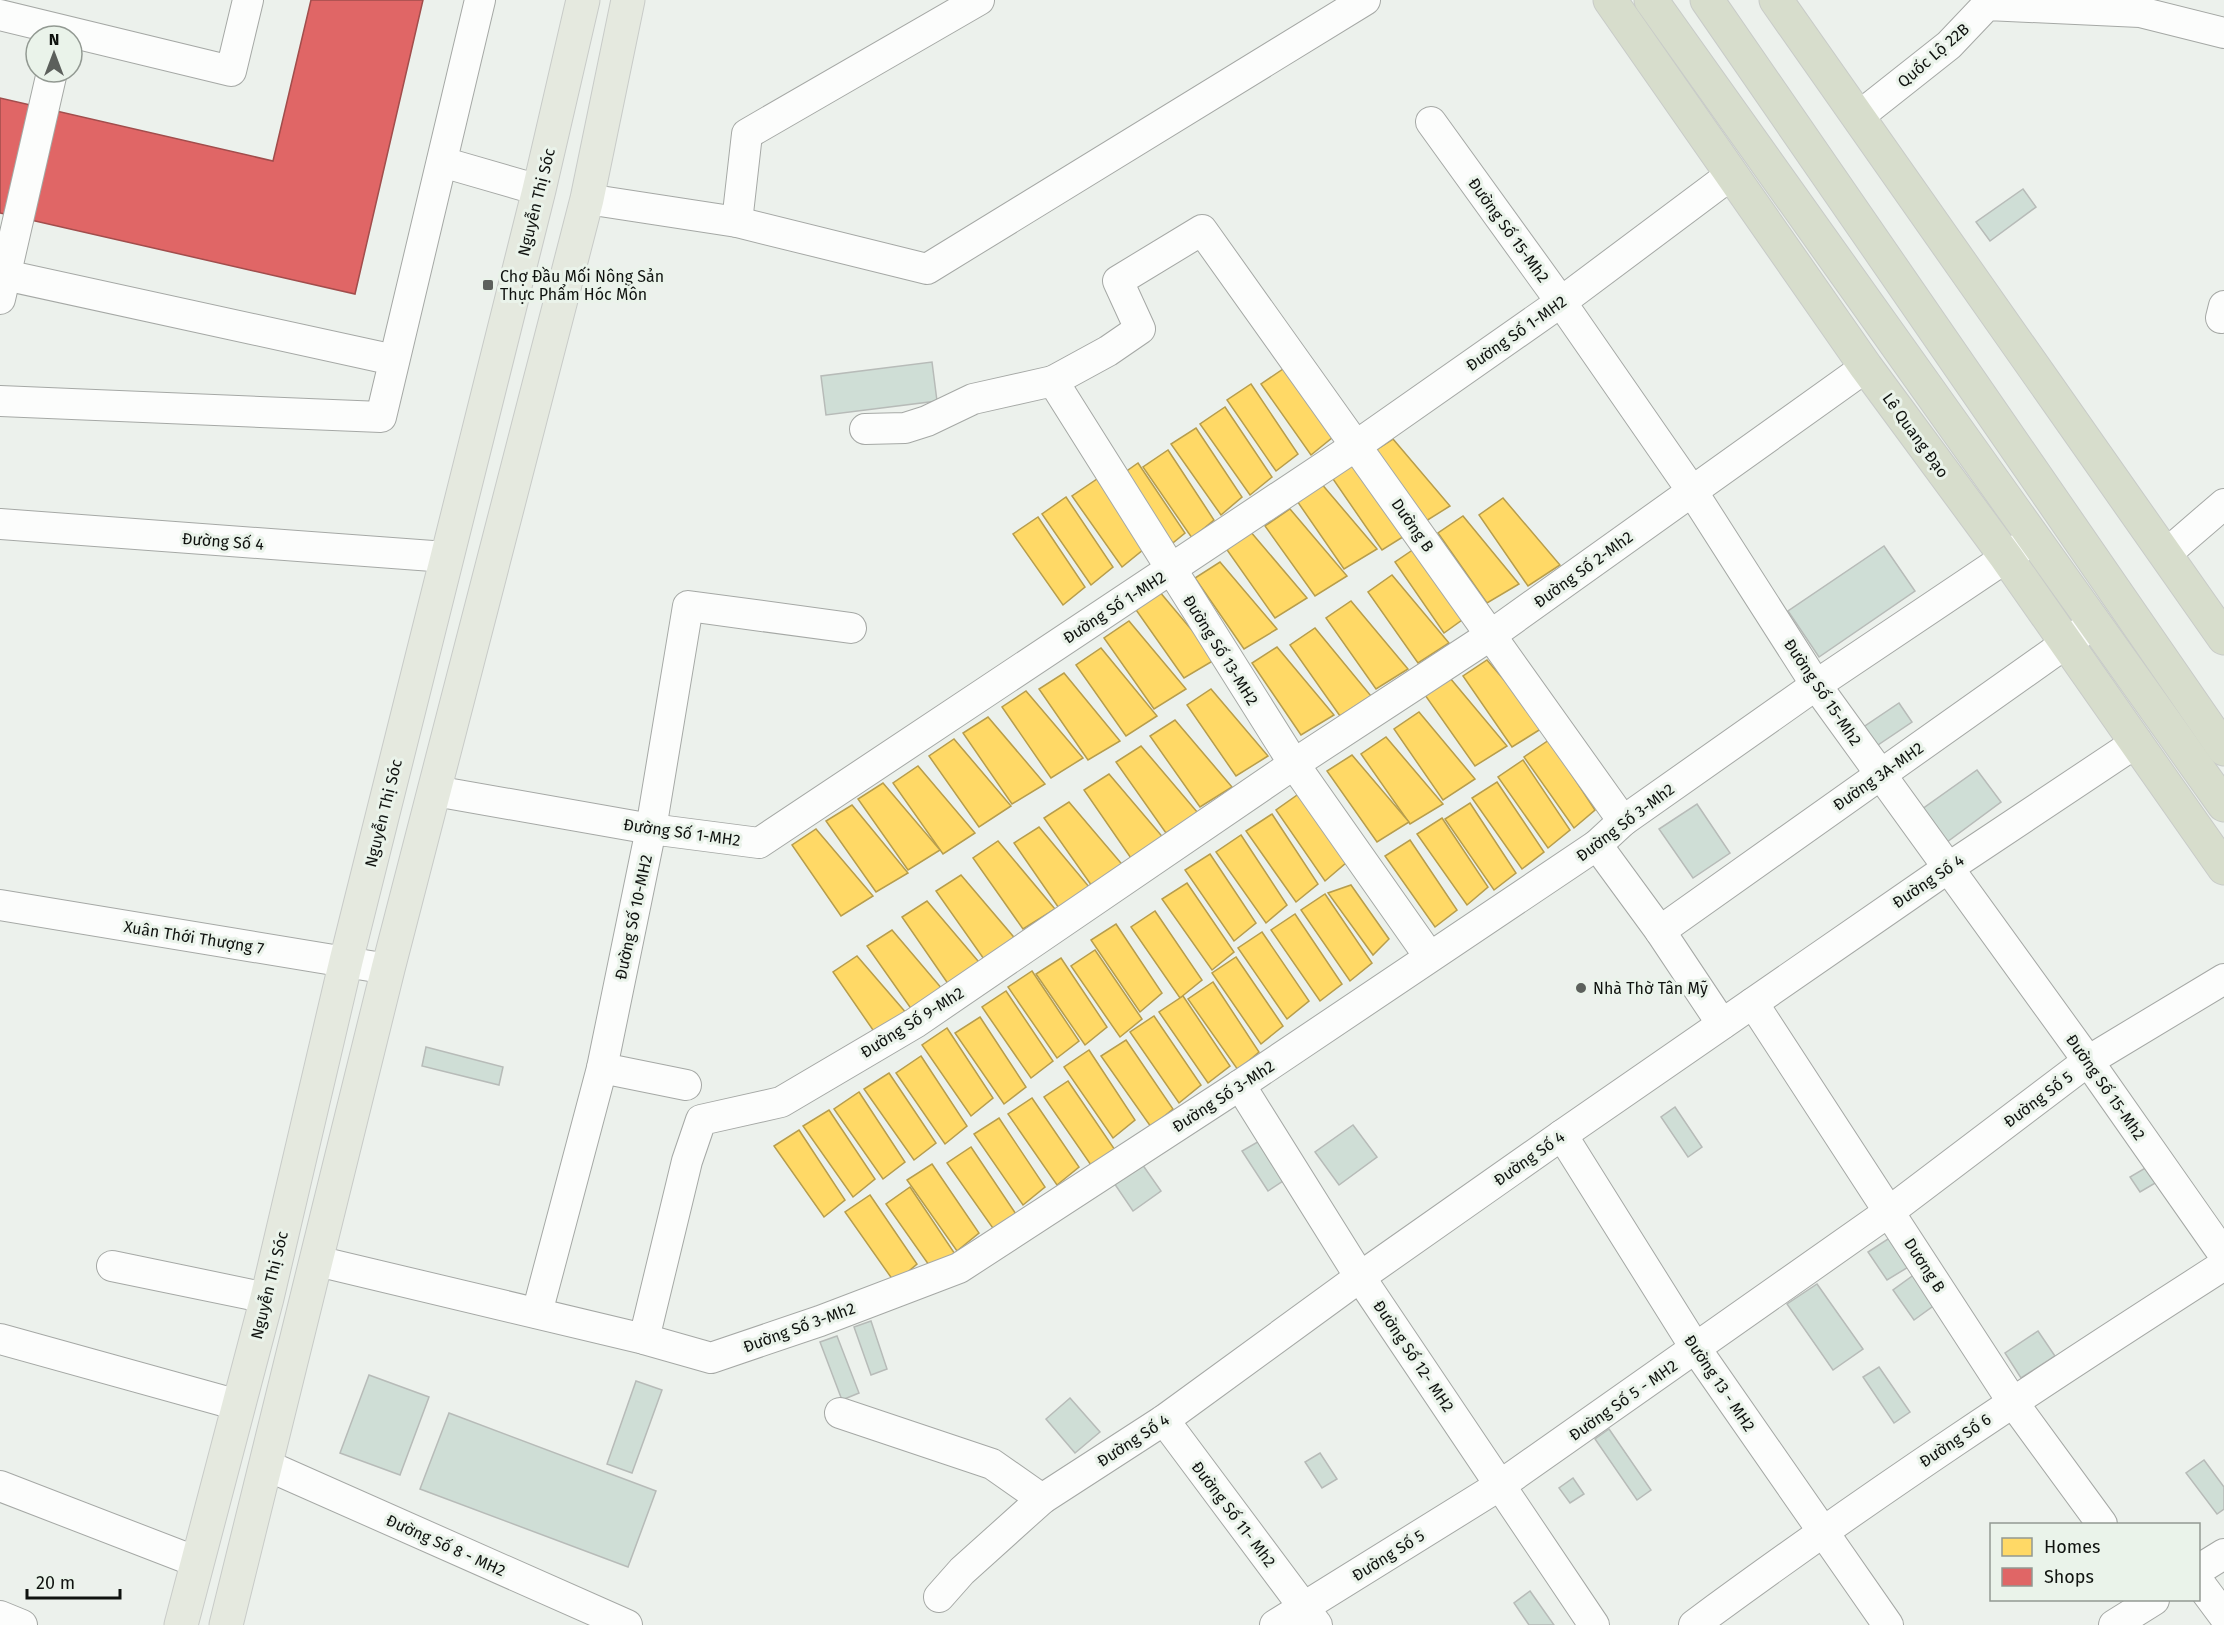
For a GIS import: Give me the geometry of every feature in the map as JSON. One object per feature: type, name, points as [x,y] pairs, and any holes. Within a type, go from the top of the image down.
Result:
[{"type":"highway","name":"Lê Quang Đạo","points":[[1610,0],[1866,366],[2006,557],[2224,868]]},
{"type":"highway","points":[[1651,0],[2034,539],[2096,622],[2224,805]]},
{"type":"highway","points":[[1707,0],[2224,748]]},
{"type":"highway","points":[[1776,0],[2224,638]]},
{"type":"main road","name":"Nguyễn Thị Sóc","points":[[181,1625],[267,1298],[346,961],[539,190],[583,0]]},
{"type":"main road","points":[[226,1625],[388,969],[587,199],[628,0]]},
{"type":"street","points":[[84,38],[231,71],[248,0]]},
{"type":"street","points":[[0,401],[381,417],[480,0]]},
{"type":"street","points":[[737,222],[747,134],[979,0]]},
{"type":"street","points":[[587,199],[737,222],[927,269],[1365,0]]},
{"type":"street","name":"Quốc Lộ 22B","points":[[1857,117],[1949,45],[1968,10],[1987,5],[2067,4],[2140,12],[2224,33]]},
{"type":"street","points":[[0,15],[31,24]]},
{"type":"street","points":[[49,84],[1,283],[394,360]]},
{"type":"street","name":"Đường Số 15-Mh2","points":[[1431,122],[1561,302],[1692,491],[1816,685],[2088,1061],[2224,1255]]},
{"type":"street","points":[[442,162],[539,190]]},
{"type":"street","name":"Đường Số 1-MH2","points":[[435,791],[651,829],[759,843],[1357,445],[1561,302],[1732,174]]},
{"type":"street","name":"Dường B","points":[[1053,381],[1108,351],[1140,329],[1118,281],[1202,230],[1623,821]]},
{"type":"street","name":"Đường Số 2-Mh2","points":[[1294,764],[1491,635],[1866,366]]},
{"type":"street","points":[[865,429],[905,428],[927,421],[974,399],[1053,381]]},
{"type":"street","name":"Đường Số 13-MH2","points":[[1053,381],[1294,764],[1429,956]]},
{"type":"street","points":[[2166,554],[2224,504]]},
{"type":"street","name":"Đường Số 4","points":[[0,524],[446,557]]},
{"type":"street","name":"Đường Số 3-Mh2","points":[[317,1261],[644,1339],[711,1358],[820,1321],[959,1268],[1240,1085],[1597,845],[1623,821],[1816,685],[2034,539]]},
{"type":"street","name":"Đường Số 10-MH2","points":[[537,1313],[602,1068],[651,829],[688,606],[850,628]]},
{"type":"street","name":"Đường 3A-MH2","points":[[1660,931],[2096,622]]},
{"type":"street","name":"Đường Số 4","points":[[939,1597],[962,1571],[1042,1499],[1164,1420],[1360,1277],[1562,1135],[1948,868],[2137,742]]},
{"type":"street","name":"Đường Số 9-Mh2","points":[[644,1339],[687,1161],[701,1120],[781,1102],[904,1029],[1294,764]]},
{"type":"street","points":[[1597,845],[1660,931],[1722,1024]]},
{"type":"street","name":"Xuân Thới Thượng 7","points":[[0,905],[388,969]]},
{"type":"street","name":"Đường Số 5","points":[[1890,1211],[2088,1061],[2224,980]]},
{"type":"street","name":"Dương B","points":[[1752,1003],[2012,1401],[2101,1523]]},
{"type":"street","points":[[602,1068],[686,1085]]},
{"type":"street","name":"Đường Số 12- MH2","points":[[1240,1085],[1360,1277],[1502,1484],[1594,1625]]},
{"type":"street","name":"Đường 13 - MH2","points":[[1562,1135],[1696,1349],[1820,1531],[1888,1625]]},
{"type":"street","name":"Đường Số 5 - MH2","points":[[1502,1484],[1890,1211]]},
{"type":"street","name":"Đường Số 6","points":[[1694,1625],[1820,1531],[2012,1401],[2224,1265]]},
{"type":"street","points":[[112,1266],[267,1298]]},
{"type":"street","points":[[0,1339],[238,1405]]},
{"type":"street","points":[[840,1413],[992,1464],[1042,1499]]},
{"type":"street","name":"Đường Số 11- Mh2","points":[[1164,1420],[1311,1616]]},
{"type":"street","name":"Đường Số 8 - MH2","points":[[266,1465],[627,1625]]},
{"type":"street","name":"Đường Số 5","points":[[1275,1625],[1311,1616],[1502,1484]]},
{"type":"street","points":[[0,1486],[197,1562]]},
{"type":"street","points":[[2200,1569],[2224,1554]]},
{"type":"street","points":[[2200,1582],[2224,1616]]},
{"type":"street","points":[[2114,1625],[2151,1601]]},
{"type":"street","points":[[0,1616],[22,1625]]},
{"type":"building: Homes","points":[[1286,367],[1333,437],[1311,455],[1261,384]]},
{"type":"building: Homes","points":[[1251,384],[1298,454],[1276,471],[1227,400]]},
{"type":"building: Homes","points":[[1225,407],[1272,477],[1250,495],[1200,424]]},
{"type":"building: Homes","points":[[1196,428],[1242,497],[1221,515],[1171,444]]},
{"type":"building: Homes","points":[[1393,439],[1450,506],[1418,526],[1368,455]]},
{"type":"building: Homes","points":[[1168,450],[1214,520],[1192,538],[1143,467]]},
{"type":"building: Homes","points":[[1357,462],[1414,530],[1382,550],[1333,479]]},
{"type":"building: Homes","points":[[1138,463],[1185,533],[1163,551],[1114,480]]},
{"type":"building: Homes","points":[[1097,479],[1144,549],[1122,567],[1072,496]]},
{"type":"building: Homes","points":[[1320,482],[1377,549],[1344,569],[1295,498]]},
{"type":"building: Homes","points":[[1066,497],[1113,567],[1091,585],[1042,514]]},
{"type":"building: Homes","points":[[1503,498],[1560,565],[1528,586],[1479,515]]},
{"type":"building: Homes","points":[[1290,509],[1347,576],[1315,596],[1265,526]]},
{"type":"building: Homes","points":[[1463,516],[1519,584],[1487,603],[1438,533]]},
{"type":"building: Homes","points":[[1038,517],[1085,587],[1063,605],[1013,534]]},
{"type":"building: Homes","points":[[1250,531],[1307,598],[1275,618],[1225,547]]},
{"type":"building: Homes","points":[[1420,545],[1462,620],[1444,633],[1395,562]]},
{"type":"building: Homes","points":[[1220,562],[1277,629],[1244,649],[1195,578]]},
{"type":"building: Homes","points":[[1392,575],[1449,643],[1418,663],[1368,592]]},
{"type":"building: Homes","points":[[1159,591],[1216,659],[1184,678],[1134,607]]},
{"type":"building: Homes","points":[[1351,601],[1408,669],[1376,689],[1326,618]]},
{"type":"building: Homes","points":[[1129,621],[1186,689],[1154,709],[1104,638]]},
{"type":"building: Homes","points":[[1315,628],[1371,696],[1340,716],[1290,645]]},
{"type":"building: Homes","points":[[1277,647],[1334,715],[1301,735],[1252,663]]},
{"type":"building: Homes","points":[[1101,648],[1157,716],[1126,736],[1076,665]]},
{"type":"building: Homes","points":[[1487,660],[1544,727],[1512,747],[1463,676]]},
{"type":"building: Homes","points":[[1064,673],[1120,741],[1088,760],[1039,689]]},
{"type":"building: Homes","points":[[1450,678],[1507,746],[1475,766],[1425,695]]},
{"type":"building: Homes","points":[[1211,689],[1268,756],[1236,776],[1187,705]]},
{"type":"building: Homes","points":[[1026,691],[1083,758],[1051,778],[1002,707]]},
{"type":"building: Homes","points":[[1419,712],[1475,779],[1443,800],[1394,729]]},
{"type":"building: Homes","points":[[988,717],[1045,784],[1012,804],[963,733]]},
{"type":"building: Homes","points":[[1175,720],[1232,787],[1200,807],[1150,736]]},
{"type":"building: Homes","points":[[1386,737],[1443,804],[1410,824],[1361,754]]},
{"type":"building: Homes","points":[[954,739],[1011,806],[979,827],[929,756]]},
{"type":"building: Homes","points":[[1549,740],[1595,810],[1574,828],[1524,757]]},
{"type":"building: Homes","points":[[1141,746],[1198,813],[1166,833],[1116,762]]},
{"type":"building: Homes","points":[[1352,755],[1409,822],[1377,842],[1327,771]]},
{"type":"building: Homes","points":[[1523,760],[1570,830],[1548,848],[1498,777]]},
{"type":"building: Homes","points":[[918,766],[975,833],[943,854],[893,783]]},
{"type":"building: Homes","points":[[1109,774],[1166,841],[1133,861],[1084,790]]},
{"type":"building: Homes","points":[[1497,782],[1544,852],[1522,869],[1472,798]]},
{"type":"building: Homes","points":[[883,783],[940,850],[908,870],[858,799]]},
{"type":"building: Homes","points":[[1300,793],[1347,862],[1325,881],[1276,810]]},
{"type":"building: Homes","points":[[1069,802],[1126,869],[1094,889],[1044,818]]},
{"type":"building: Homes","points":[[1470,803],[1516,873],[1494,890],[1445,819]]},
{"type":"building: Homes","points":[[852,805],[908,873],[876,892],[826,821]]},
{"type":"building: Homes","points":[[1272,814],[1318,884],[1296,902],[1246,831]]},
{"type":"building: Homes","points":[[1442,818],[1488,887],[1467,905],[1417,834]]},
{"type":"building: Homes","points":[[1039,827],[1095,894],[1063,914],[1014,843]]},
{"type":"building: Homes","points":[[816,829],[873,896],[841,916],[792,845]]},
{"type":"building: Homes","points":[[1241,835],[1287,905],[1266,923],[1216,852]]},
{"type":"building: Homes","points":[[1410,840],[1457,910],[1435,927],[1385,856]]},
{"type":"building: Homes","points":[[998,841],[1055,909],[1023,929],[973,858]]},
{"type":"building: Homes","points":[[1210,854],[1256,923],[1234,941],[1185,870]]},
{"type":"building: Homes","points":[[961,875],[1018,942],[986,962],[936,891]]},
{"type":"building: Homes","points":[[1187,883],[1234,952],[1212,970],[1162,899]]},
{"type":"building: Homes","points":[[1351,885],[1389,939],[1373,955],[1328,893]]},
{"type":"building: Homes","points":[[1325,894],[1372,963],[1350,981],[1301,910]]},
{"type":"building: Homes","points":[[927,901],[984,968],[951,988],[902,917]]},
{"type":"building: Homes","points":[[1155,911],[1202,980],[1180,998],[1131,927]]},
{"type":"building: Homes","points":[[1295,914],[1342,984],[1320,1001],[1271,930]]},
{"type":"building: Homes","points":[[1116,924],[1162,993],[1140,1012],[1091,940]]},
{"type":"building: Homes","points":[[892,930],[949,997],[917,1017],[867,946]]},
{"type":"building: Homes","points":[[1262,932],[1309,1001],[1287,1019],[1238,948]]},
{"type":"building: Homes","points":[[1095,950],[1142,1019],[1120,1037],[1071,966]]},
{"type":"building: Homes","points":[[857,956],[914,1022],[882,1043],[833,972]]},
{"type":"building: Homes","points":[[1236,957],[1283,1026],[1261,1044],[1212,973]]},
{"type":"building: Homes","points":[[1061,958],[1107,1027],[1085,1045],[1036,974]]},
{"type":"building: Homes","points":[[1032,971],[1079,1041],[1057,1058],[1008,987]]},
{"type":"building: Homes","points":[[1213,982],[1259,1052],[1238,1070],[1188,999]]},
{"type":"building: Homes","points":[[1006,991],[1053,1061],[1031,1078],[982,1007]]},
{"type":"building: Homes","points":[[1183,996],[1230,1066],[1208,1083],[1159,1012]]},
{"type":"building: Homes","points":[[1154,1016],[1201,1085],[1179,1103],[1130,1032]]},
{"type":"building: Homes","points":[[980,1017],[1026,1087],[1004,1104],[955,1033]]},
{"type":"building: Homes","points":[[947,1028],[993,1098],[971,1116],[922,1045]]},
{"type":"building: Homes","points":[[1126,1040],[1173,1109],[1151,1127],[1101,1056]]},
{"type":"building: Homes","points":[[1089,1050],[1135,1120],[1113,1138],[1064,1067]]},
{"type":"building: Homes","points":[[921,1056],[967,1126],[945,1144],[896,1073]]},
{"type":"building: Homes","points":[[889,1073],[936,1143],[914,1160],[864,1089]]},
{"type":"building: Homes","points":[[1068,1081],[1115,1150],[1093,1168],[1044,1097]]},
{"type":"building: Homes","points":[[859,1092],[905,1162],[883,1179],[834,1109]]},
{"type":"building: Homes","points":[[1032,1098],[1079,1167],[1057,1185],[1008,1114]]},
{"type":"building: Homes","points":[[829,1110],[875,1179],[853,1197],[803,1126]]},
{"type":"building: Homes","points":[[999,1118],[1045,1187],[1023,1205],[974,1134]]},
{"type":"building: Homes","points":[[799,1130],[845,1200],[824,1217],[774,1146]]},
{"type":"building: Homes","points":[[971,1147],[1018,1217],[997,1234],[947,1163]]},
{"type":"building: Homes","points":[[932,1164],[979,1233],[957,1251],[907,1180]]},
{"type":"building: Homes","points":[[910,1187],[957,1257],[936,1275],[886,1204]]},
{"type":"building: Homes","points":[[870,1195],[917,1264],[895,1283],[845,1212]]},
{"type":"building: Shops","points":[[311,0],[423,0],[355,294],[0,213],[0,98],[273,161]]},
{"type":"building: Other","points":[[2023,189],[2036,207],[1990,241],[1976,222]]},
{"type":"building: Other","points":[[932,362],[937,401],[826,415],[821,376]]},
{"type":"building: Other","points":[[1884,546],[1915,591],[1819,657],[1788,611]]},
{"type":"building: Other","points":[[1899,703],[1912,722],[1872,749],[1859,730]]},
{"type":"building: Other","points":[[1977,770],[2001,802],[1943,845],[1918,812]]},
{"type":"building: Other","points":[[1697,804],[1730,853],[1693,878],[1659,829]]},
{"type":"building: Other","points":[[426,1047],[503,1067],[499,1085],[422,1066]]},
{"type":"building: Other","points":[[1675,1107],[1702,1147],[1688,1157],[1661,1117]]},
{"type":"building: Other","points":[[1353,1125],[1377,1157],[1339,1185],[1315,1152]]},
{"type":"building: Other","points":[[1261,1140],[1286,1179],[1268,1191],[1242,1151]]},
{"type":"building: Other","points":[[1142,1164],[1161,1191],[1133,1211],[1114,1183]]},
{"type":"building: Other","points":[[2147,1167],[2157,1182],[2140,1192],[2130,1177]]},
{"type":"building: Other","points":[[1891,1237],[1910,1266],[1887,1280],[1868,1252]]},
{"type":"building: Other","points":[[1915,1274],[1936,1304],[1914,1320],[1893,1290]]},
{"type":"building: Other","points":[[1817,1284],[1863,1349],[1833,1370],[1787,1304]]},
{"type":"building: Other","points":[[871,1321],[887,1369],[871,1375],[854,1327]]},
{"type":"building: Other","points":[[2038,1331],[2055,1356],[2021,1378],[2005,1353]]},
{"type":"building: Other","points":[[837,1336],[859,1393],[842,1400],[820,1342]]},
{"type":"building: Other","points":[[1879,1367],[1910,1412],[1894,1423],[1863,1377]]},
{"type":"building: Other","points":[[369,1375],[429,1397],[400,1475],[340,1453]]},
{"type":"building: Other","points":[[636,1381],[662,1390],[632,1473],[607,1464]]},
{"type":"building: Other","points":[[1070,1398],[1100,1432],[1075,1453],[1046,1419]]},
{"type":"building: Other","points":[[449,1413],[656,1491],[628,1567],[420,1489]]},
{"type":"building: Other","points":[[1609,1429],[1651,1490],[1637,1500],[1595,1439]]},
{"type":"building: Other","points":[[1320,1453],[1337,1479],[1322,1488],[1305,1462]]},
{"type":"building: Other","points":[[2204,1460],[2224,1487],[2224,1509],[2217,1514],[2186,1473]]},
{"type":"building: Other","points":[[1573,1478],[1584,1494],[1570,1503],[1559,1488]]},
{"type":"building: Other","points":[[1530,1591],[1554,1625],[1529,1625],[1514,1603]]},
{"type":"place","name":"Chợ Đầu Mối Nông Sản Thực Phẩm Hóc Môn","points":[[488,285]]},
{"type":"place","name":"Nhà Thờ Tân Mỹ","points":[[1581,988]]}]
